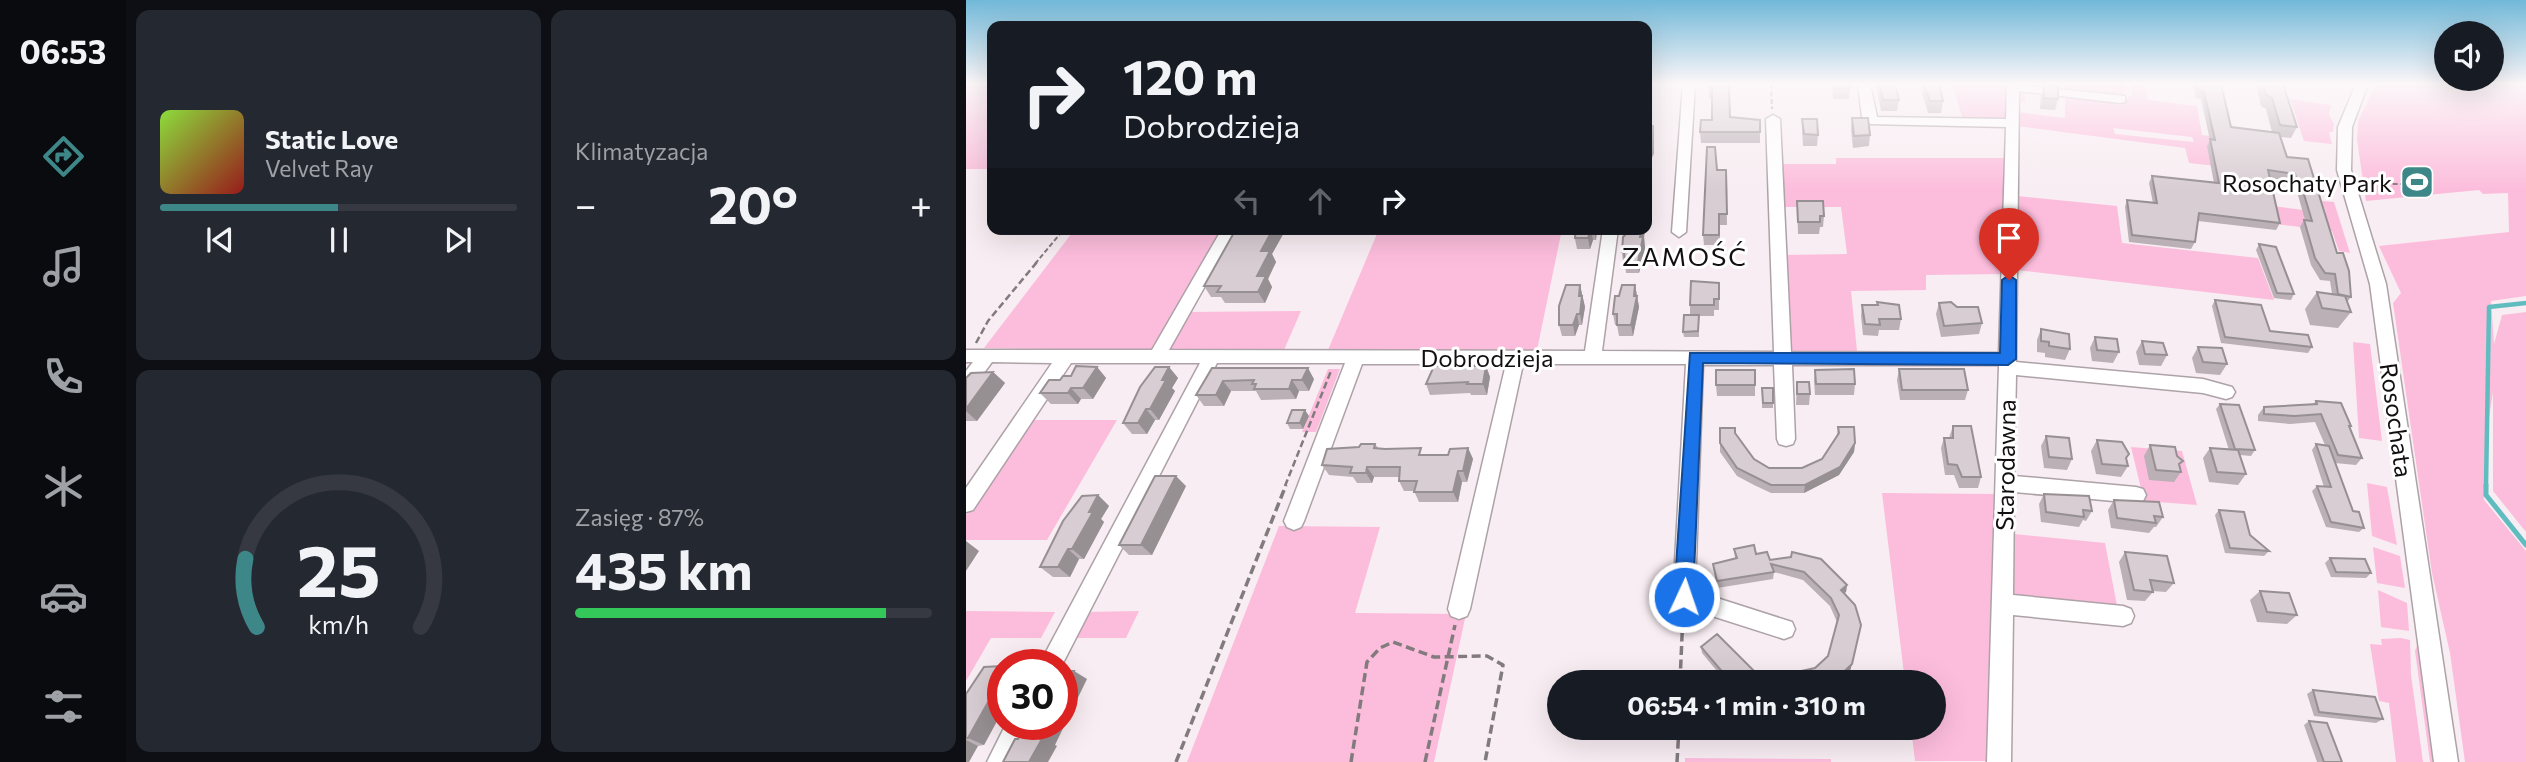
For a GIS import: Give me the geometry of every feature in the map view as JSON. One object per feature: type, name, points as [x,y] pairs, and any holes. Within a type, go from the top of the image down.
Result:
[{"type":"street","points":[[1679,232],[1687,120]]},
{"type":"street","points":[[1773,120],[1786,439]]},
{"type":"street","points":[[1872,120],[2011,122]]},
{"type":"street","name":"Rosochata","points":[[2348,120],[2344,138],[2344,170],[2378,284],[2446,762]]},
{"type":"street","name":"Starodawna","points":[[1999,762],[2011,122]]},
{"type":"street","points":[[1156,358],[1227,235]]},
{"type":"street","points":[[1593,357],[1610,235]]},
{"type":"street","points":[[966,384],[974,356]]},
{"type":"street","name":"Dobrodzieja","points":[[974,356],[1782,356],[2008,363]]},
{"type":"street","points":[[966,504],[1066,356]]},
{"type":"street","points":[[1058,649],[1212,357]]},
{"type":"street","points":[[1294,521],[1346,357]]},
{"type":"street","points":[[1459,609],[1516,357]]},
{"type":"street","points":[[1695,358],[1684,597],[1784,629]]},
{"type":"street","points":[[2008,363],[2203,386],[2226,393]]},
{"type":"street","points":[[2004,483],[2136,495]]},
{"type":"street","points":[[2002,604],[2123,616]]},
{"type":"street","points":[[999,762],[1011,740]]},
{"type":"path","points":[[2351,197],[2387,184],[2413,184],[2411,176]]},
{"type":"path","points":[[974,356],[988,321],[1059,235]]},
{"type":"path","points":[[1176,762],[1346,357]]},
{"type":"path","points":[[1681,670],[1684,597]]},
{"type":"path","points":[[1424,762],[1459,609]]},
{"type":"path","points":[[1351,762],[1367,662],[1380,648],[1393,642],[1434,657],[1487,656],[1503,665],[1485,762]]},
{"type":"path","points":[[1677,760],[1678,740]]},
{"type":"shaded area","points":[[966,120],[987,120],[987,169],[966,169]]},
{"type":"shaded area","points":[[2017,120],[2199,120],[2202,135],[2211,136],[2216,166],[2189,163],[2185,148],[2017,126]],"holes":[[[2113,128],[2192,137],[2194,142],[2115,134]]]},
{"type":"shaded area","points":[[2297,120],[2332,120],[2333,132],[2329,132],[2332,144],[2304,141]]},
{"type":"shaded area","points":[[2359,120],[2526,120],[2526,296],[2491,301],[2494,344],[2502,315],[2526,312],[2526,532],[2493,491],[2493,392],[2487,430],[2484,500],[2526,551],[2526,762],[2465,762],[2450,653],[2432,573],[2393,303],[2401,293],[2379,246],[2509,232],[2508,193],[2483,194],[2479,190],[2366,201],[2357,140]]},
{"type":"shaded area","points":[[1836,158],[2007,158],[2004,274],[1926,275],[1926,290],[1851,291],[1857,351],[1790,353],[1783,255],[1847,254],[1841,207],[1781,207],[1779,164],[1836,164]]},
{"type":"shaded area","points":[[2017,196],[2117,206],[2122,243],[2258,258],[2274,300],[2016,270]]},
{"type":"shaded area","points":[[2236,201],[2326,213],[2322,201],[2334,202],[2350,253],[2339,251],[2332,231],[2275,224]]},
{"type":"shaded area","points":[[1070,235],[1221,235],[1154,350],[984,348]]},
{"type":"shaded area","points":[[1376,235],[1561,235],[1537,350],[1328,350]]},
{"type":"shaded area","points":[[1301,311],[1284,350],[1170,350],[1169,346],[1189,312]]},
{"type":"shaded area","points":[[2353,342],[2370,344],[2382,441],[2359,438]]},
{"type":"shaded area","points":[[1328,369],[1340,369],[1316,432],[1302,432]]},
{"type":"shaded area","points":[[1028,420],[1117,420],[1047,540],[966,540],[966,515]]},
{"type":"shaded area","points":[[2131,447],[2182,451],[2197,505],[2144,501]]},
{"type":"shaded area","points":[[2367,483],[2387,487],[2397,545],[2372,536]]},
{"type":"shaded area","points":[[1882,493],[1994,494],[1987,761],[1915,761],[1912,740],[1946,740],[1946,670],[1904,670]]},
{"type":"shaded area","points":[[1279,526],[1380,527],[1355,613],[1466,614],[1434,762],[1187,762]]},
{"type":"shaded area","points":[[2014,534],[2105,543],[2118,611],[2011,600]]},
{"type":"shaded area","points":[[2373,547],[2400,556],[2405,588],[2377,583]]},
{"type":"shaded area","points":[[2378,590],[2407,603],[2409,631],[2381,627]]},
{"type":"shaded area","points":[[966,611],[1055,612],[1041,638],[991,638],[966,681]]},
{"type":"shaded area","points":[[1139,611],[1126,638],[1073,638],[1085,612]]},
{"type":"shaded area","points":[[2381,639],[2410,640],[2411,675],[2423,762],[2396,762],[2389,703],[2379,701],[2370,644],[2382,645]]},
{"type":"shaded area","points":[[2418,643],[2434,762],[2430,762],[2415,651]]},
{"type":"shaded area","points":[[1685,758],[1831,759],[1831,762],[1685,762]]},
{"type":"building","points":[[1701,120],[1760,120],[1760,132],[1700,132]]},
{"type":"building","points":[[1802,120],[1817,120],[1818,135],[1804,134]]},
{"type":"building","points":[[1852,120],[1868,120],[1870,135],[1854,136]]},
{"type":"building","points":[[2210,120],[2229,120],[2231,127],[2279,133],[2287,157],[2308,159],[2337,253],[2343,253],[2349,271],[2351,297],[2338,294],[2335,274],[2325,273],[2315,258],[2304,220],[2312,221],[2300,181],[2297,181],[2295,174],[2268,170],[2280,223],[2199,213],[2195,242],[2132,235],[2127,200],[2157,203],[2152,176],[2219,183],[2210,139],[2215,140]]},
{"type":"building","points":[[2278,120],[2295,120],[2297,127],[2280,125]]},
{"type":"building","points":[[1707,147],[1715,147],[1717,170],[1726,170],[1727,214],[1719,214],[1719,235],[1703,235]]},
{"type":"building","points":[[1797,201],[1823,201],[1824,216],[1820,216],[1820,222],[1798,222]]},
{"type":"building","points":[[1233,235],[1270,235],[1261,251],[1270,251],[1257,276],[1266,276],[1258,292],[1217,292],[1221,286],[1204,286]]},
{"type":"building","points":[[1575,235],[1589,235],[1588,238],[1575,238]]},
{"type":"building","points":[[1623,237],[1643,237],[1638,262],[1625,262],[1622,252]]},
{"type":"building","points":[[2259,244],[2276,247],[2294,294],[2277,293]]},
{"type":"building","points":[[1691,281],[1719,283],[1719,299],[1714,299],[1714,305],[1690,305]]},
{"type":"building","points":[[1566,285],[1580,285],[1580,314],[1577,314],[1573,325],[1559,325],[1559,306]]},
{"type":"building","points":[[1622,285],[1635,285],[1634,296],[1637,296],[1631,325],[1617,325],[1617,314],[1613,314],[1615,296],[1619,296]]},
{"type":"building","points":[[2317,292],[2345,296],[2351,312],[2322,308]]},
{"type":"building","points":[[2215,300],[2261,305],[2270,331],[2308,335],[2312,347],[2225,337]]},
{"type":"building","points":[[1877,302],[1899,305],[1901,319],[1879,319],[1880,325],[1865,324],[1862,305],[1878,305]]},
{"type":"building","points":[[1951,302],[1957,307],[1978,307],[1982,323],[1944,326],[1939,303]]},
{"type":"building","points":[[1684,315],[1699,315],[1698,331],[1683,332]]},
{"type":"building","points":[[2041,329],[2069,334],[2070,349],[2049,346],[2049,342],[2041,341]]},
{"type":"building","points":[[2095,337],[2117,339],[2119,352],[2097,350]]},
{"type":"building","points":[[2142,341],[2163,343],[2167,355],[2145,354]]},
{"type":"building","points":[[2198,347],[2222,348],[2227,364],[2203,362]]},
{"type":"building","points":[[1076,366],[1097,367],[1083,388],[1071,388],[1068,393],[1040,393],[1049,380],[1071,376]]},
{"type":"building","points":[[1434,366],[1486,366],[1483,384],[1426,384]]},
{"type":"building","points":[[1155,367],[1169,367],[1162,380],[1166,380],[1150,409],[1146,409],[1138,423],[1123,423],[1140,387]]},
{"type":"building","points":[[1212,368],[1308,368],[1302,380],[1292,380],[1289,389],[1254,389],[1254,380],[1223,381],[1216,395],[1196,395]]},
{"type":"building","points":[[1854,369],[1855,384],[1816,384],[1815,370]]},
{"type":"building","points":[[1899,369],[1964,369],[1968,390],[1902,390]]},
{"type":"building","points":[[1716,370],[1755,370],[1755,385],[1716,385]]},
{"type":"building","points":[[993,372],[966,409],[966,378],[971,373]]},
{"type":"building","points":[[1797,382],[1809,382],[1810,394],[1797,394]]},
{"type":"building","points":[[1762,388],[1773,388],[1773,403],[1763,403]]},
{"type":"building","points":[[2316,401],[2341,403],[2362,458],[2338,455],[2321,414],[2264,414],[2264,407],[2317,404]]},
{"type":"building","points":[[2220,404],[2239,405],[2255,450],[2235,449]]},
{"type":"building","points":[[1292,410],[1305,410],[1300,423],[1287,423]]},
{"type":"building","points":[[1953,426],[1971,426],[1981,477],[1962,477],[1957,465],[1948,464],[1944,438],[1953,438]]},
{"type":"building","points":[[1838,427],[1854,427],[1855,443],[1840,467],[1805,485],[1771,485],[1737,468],[1720,443],[1720,428],[1735,428],[1735,433],[1754,459],[1769,468],[1802,468],[1822,459],[1839,433]]},
{"type":"building","points":[[2046,436],[2069,438],[2072,459],[2049,457]]},
{"type":"building","points":[[2097,440],[2122,442],[2129,454],[2126,458],[2128,466],[2102,464]]},
{"type":"building","points":[[1361,444],[1375,444],[1374,448],[1385,449],[1421,448],[1419,455],[1448,455],[1450,449],[1468,448],[1463,471],[1458,471],[1453,492],[1414,492],[1417,481],[1399,481],[1400,467],[1367,467],[1366,473],[1350,473],[1352,467],[1322,465],[1327,449],[1359,447]]},
{"type":"building","points":[[2316,444],[2329,446],[2353,511],[2359,512],[2364,528],[2331,522],[2317,486],[2331,487]]},
{"type":"building","points":[[2150,445],[2175,447],[2177,456],[2183,461],[2179,464],[2181,472],[2156,470]]},
{"type":"building","points":[[2210,448],[2238,450],[2246,474],[2217,472]]},
{"type":"building","points":[[1155,476],[1176,476],[1141,545],[1119,545]]},
{"type":"building","points":[[2044,494],[2089,496],[2092,511],[2083,510],[2084,517],[2046,512]]},
{"type":"building","points":[[1098,495],[1089,512],[1093,512],[1072,549],[1068,549],[1058,567],[1040,567],[1063,521],[1082,496]]},
{"type":"building","points":[[2114,500],[2159,502],[2163,517],[2154,516],[2156,523],[2117,518]]},
{"type":"building","points":[[2219,510],[2244,512],[2250,535],[2269,551],[2230,548]]},
{"type":"building","points":[[1754,545],[1756,554],[1767,552],[1770,560],[1791,557],[1792,552],[1821,559],[1847,585],[1841,590],[1855,605],[1861,625],[1852,664],[1846,670],[1806,670],[1815,668],[1828,656],[1839,615],[1831,598],[1804,572],[1771,564],[1774,572],[1717,581],[1713,564],[1737,558],[1734,549]]},
{"type":"building","points":[[2125,552],[2167,556],[2174,583],[2150,580],[2153,592],[2134,590]]},
{"type":"building","points":[[2330,558],[2365,559],[2371,573],[2336,572]]},
{"type":"building","points":[[2260,591],[2289,593],[2297,615],[2267,612]]},
{"type":"building","points":[[1717,634],[1753,670],[1721,670],[1701,647]]},
{"type":"building","points":[[984,667],[987,667],[987,704],[966,738],[966,694]]},
{"type":"building","points":[[2313,690],[2375,697],[2383,719],[2319,712]]},
{"type":"building","points":[[2309,721],[2327,723],[2342,762],[2324,762]]},
{"type":"building","points":[[1014,740],[1041,740],[1029,762],[1003,762]]},
{"type":"waterway","points":[[2486,486],[2489,307],[2526,303]]},
{"type":"waterway","points":[[2486,486],[2486,495],[2526,545]]},
{"type":"place","name":"Rosochaty Park","points":[[2417,182]]},
{"type":"district","name":"ZAMOŚĆ","points":[[1685,255]]},
{"type":"route","points":[[1684,597],[1695,358],[1782,356],[2008,359],[2009,280]]}]
